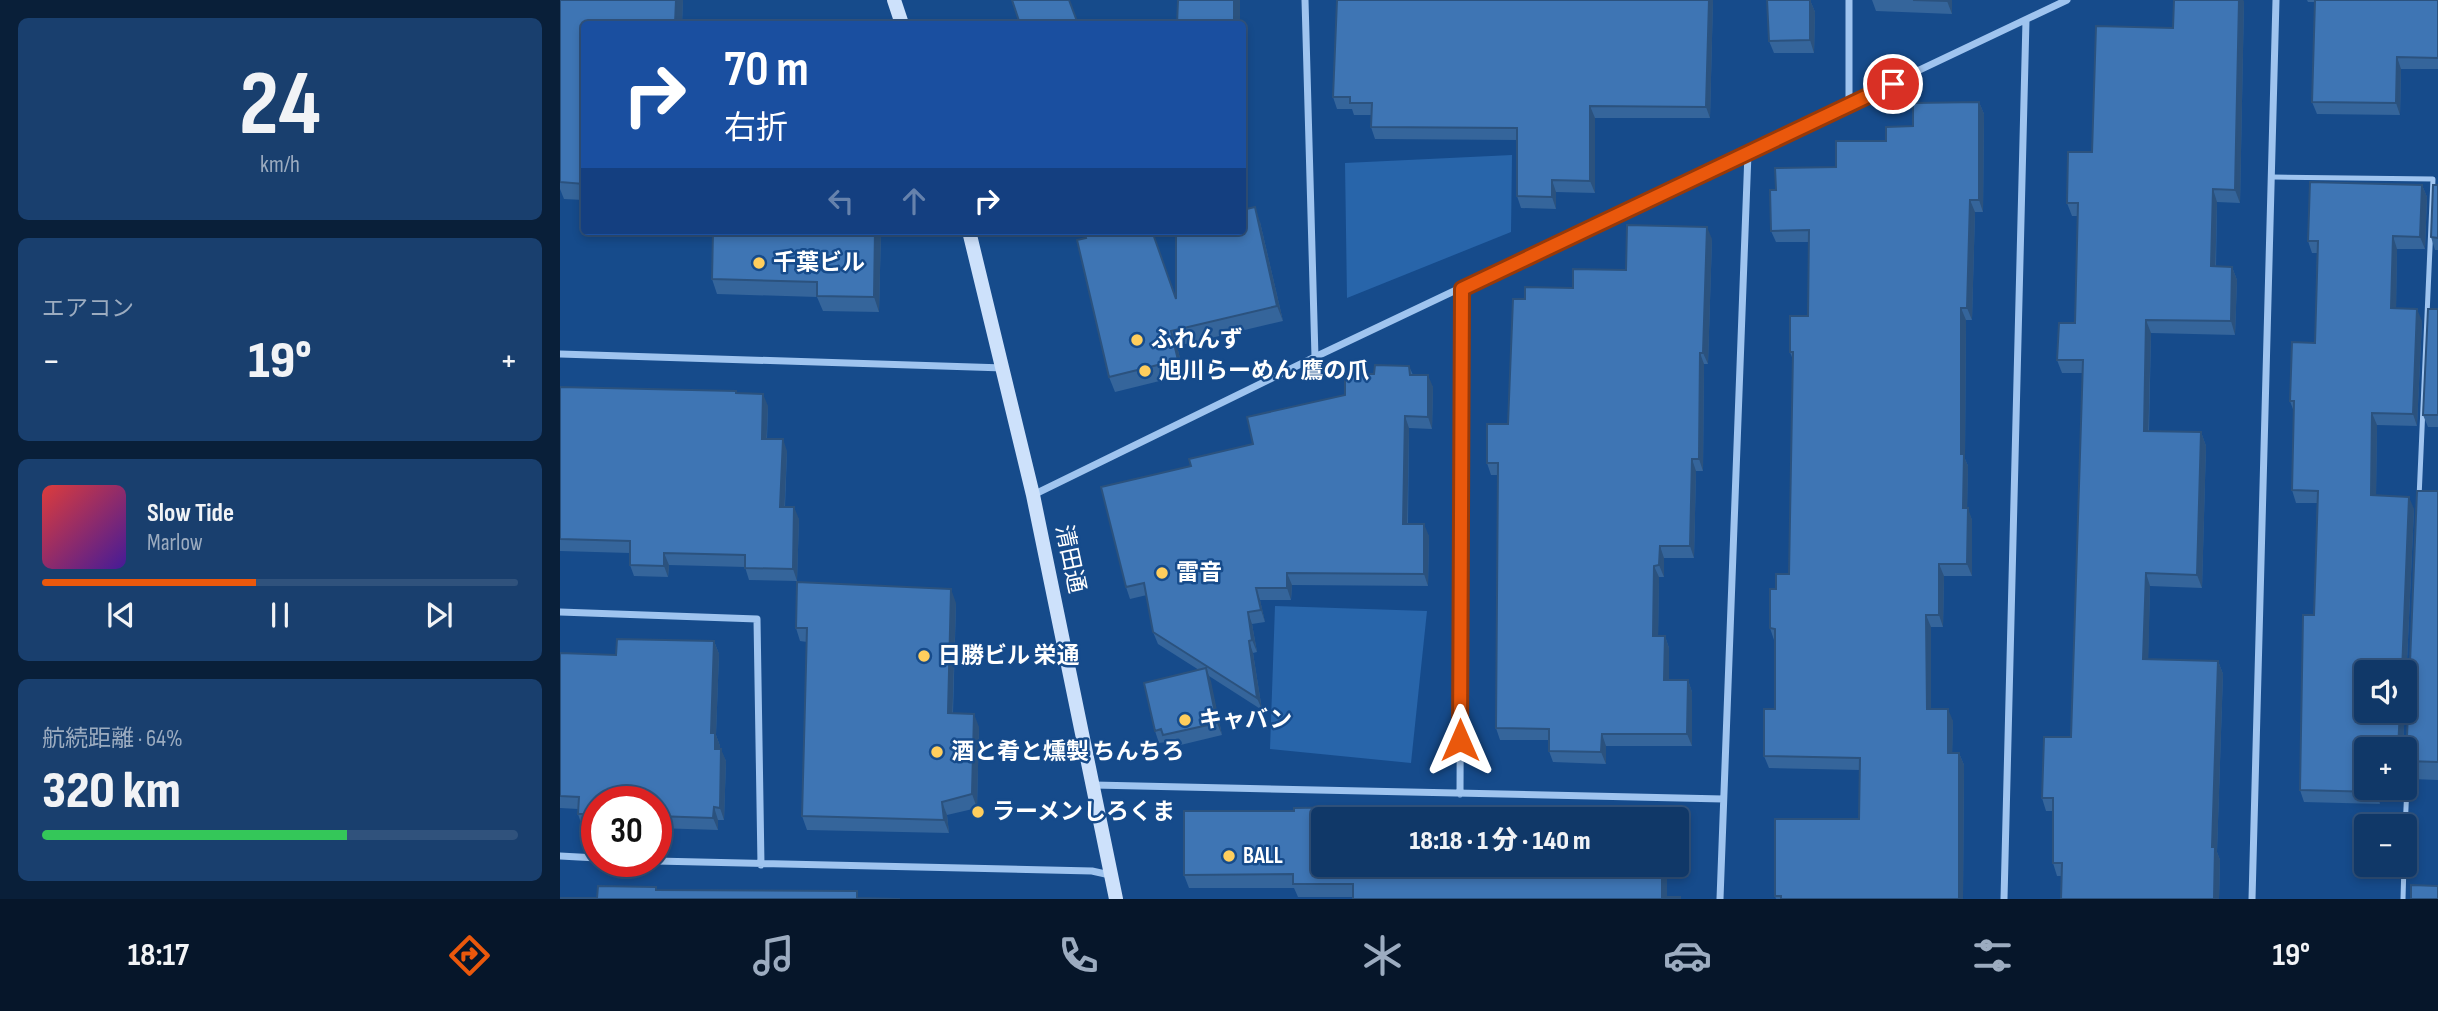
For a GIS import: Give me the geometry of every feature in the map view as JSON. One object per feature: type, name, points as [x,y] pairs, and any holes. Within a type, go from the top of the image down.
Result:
[{"type":"street","points":[[894,0],[901,21]]},
{"type":"street","points":[[1305,0],[1315,357]]},
{"type":"street","points":[[1849,0],[1849,105]]},
{"type":"street","points":[[1033,495],[1315,357],[2067,0]]},
{"type":"street","points":[[2252,899],[2276,0]]},
{"type":"street","points":[[2004,899],[2026,20]]},
{"type":"street","points":[[1720,899],[1748,153]]},
{"type":"street","name":"清田通","points":[[970,235],[1033,495],[1116,899]]},
{"type":"street","points":[[1460,794],[1462,289]]},
{"type":"street","points":[[560,354],[1004,368]]},
{"type":"street","points":[[560,612],[757,619],[761,865]]},
{"type":"street","points":[[1094,785],[1723,799]]},
{"type":"street","points":[[560,856],[581,857]]},
{"type":"street","points":[[672,861],[1092,871],[1112,876]]},
{"type":"lane","points":[[2273,177],[2433,178],[2419,509]]},
{"type":"lane","points":[[2403,899],[2404,877]]},
{"type":"shaded area","points":[[1512,155],[1511,232],[1347,298],[1345,163]]},
{"type":"shaded area","points":[[1275,606],[1427,611],[1411,763],[1270,749]]},
{"type":"building","points":[[560,0],[676,0],[675,21],[581,21],[581,184],[560,182]]},
{"type":"building","points":[[1012,0],[1069,0],[1077,21],[1019,21]]},
{"type":"building","points":[[1178,0],[1234,0],[1234,21],[1177,21]]},
{"type":"building","points":[[1337,0],[1709,0],[1706,107],[1590,106],[1590,181],[1552,180],[1552,197],[1517,196],[1517,128],[1371,127],[1372,103],[1350,103],[1350,97],[1333,97]]},
{"type":"building","points":[[1767,0],[1810,0],[1810,40],[1769,41]]},
{"type":"building","points":[[2174,0],[2239,0],[2235,190],[2213,189],[2211,266],[2232,267],[2231,321],[2146,320],[2144,431],[2201,432],[2197,575],[2146,573],[2143,659],[2218,661],[2212,847],[2215,847],[2214,899],[2061,899],[2062,863],[2053,863],[2053,798],[2042,798],[2044,737],[2071,737],[2083,360],[2057,360],[2059,323],[2075,323],[2078,203],[2067,203],[2068,152],[2092,152],[2096,26],[2173,28]]},
{"type":"building","points":[[2315,0],[2438,0],[2438,58],[2397,57],[2396,103],[2312,102]]},
{"type":"building","points":[[1979,102],[1979,200],[1970,200],[1967,308],[1961,308],[1961,454],[1964,454],[1963,508],[1968,508],[1967,564],[1939,564],[1939,615],[1926,615],[1927,709],[1948,709],[1948,753],[1959,753],[1959,899],[1781,899],[1781,896],[1775,896],[1775,819],[1859,819],[1860,758],[1764,756],[1764,709],[1775,709],[1775,629],[1770,628],[1770,589],[1776,589],[1776,574],[1789,574],[1793,352],[1790,352],[1790,316],[1808,316],[1809,230],[1771,231],[1770,190],[1776,190],[1775,168],[1836,167],[1836,141],[1886,141],[1886,127],[1913,126],[1913,103]]},
{"type":"building","points":[[2310,182],[2422,185],[2420,237],[2393,236],[2391,308],[2417,309],[2413,414],[2372,413],[2371,495],[2409,497],[2402,660],[2354,660],[2354,723],[2399,723],[2399,737],[2354,737],[2354,791],[2300,790],[2303,615],[2314,615],[2318,491],[2292,490],[2294,401],[2290,401],[2292,342],[2315,343],[2318,241],[2308,241]]},
{"type":"building","points":[[2433,185],[2438,185],[2438,238],[2431,237]]},
{"type":"building","points":[[1255,207],[1277,306],[1171,331],[1178,360],[1109,377],[1077,240],[1086,238],[1085,235],[1153,235],[1176,299],[1176,235],[1246,235],[1246,209]]},
{"type":"building","points":[[1627,225],[1707,227],[1703,353],[1700,353],[1699,459],[1692,459],[1690,546],[1660,546],[1659,565],[1654,566],[1653,636],[1665,636],[1664,680],[1688,680],[1687,734],[1602,734],[1601,752],[1549,751],[1549,729],[1496,728],[1498,463],[1487,463],[1487,424],[1508,424],[1513,299],[1525,299],[1525,287],[1573,288],[1573,269],[1626,270]]},
{"type":"building","points":[[713,235],[875,235],[874,297],[817,296],[817,282],[712,279]]},
{"type":"building","points":[[2428,309],[2438,309],[2438,415],[2423,415]]},
{"type":"building","points":[[1375,365],[1409,366],[1410,375],[1428,375],[1428,417],[1405,416],[1403,524],[1424,524],[1424,574],[1287,573],[1287,588],[1256,588],[1261,610],[1248,612],[1257,698],[1153,632],[1144,583],[1126,587],[1101,487],[1191,466],[1189,459],[1253,444],[1247,417],[1345,395],[1345,374],[1374,374]]},
{"type":"building","points":[[560,387],[763,394],[762,439],[783,439],[780,507],[794,507],[793,569],[745,568],[745,555],[664,553],[664,566],[630,565],[630,541],[560,539]]},
{"type":"building","points":[[2417,491],[2438,491],[2438,762],[2417,761],[2417,737],[2407,737],[2408,723],[2417,723],[2417,660],[2410,660]]},
{"type":"building","points":[[797,582],[951,589],[948,713],[974,714],[972,794],[942,802],[944,820],[802,816],[807,628],[796,628]]},
{"type":"building","points":[[617,639],[714,641],[711,733],[715,733],[715,749],[721,749],[720,808],[714,807],[713,818],[672,817],[672,786],[581,786],[581,814],[578,814],[579,797],[560,796],[560,653],[616,655]]},
{"type":"building","points":[[1206,668],[1217,723],[1163,735],[1161,729],[1155,731],[1144,683]]},
{"type":"building","points":[[1294,808],[1311,808],[1311,877],[1662,877],[1662,897],[1680,899],[1353,899],[1353,884],[1293,884],[1293,874],[1184,875],[1184,811],[1294,811]]},
{"type":"building","points":[[2411,885],[2438,886],[2438,899],[2411,899]]},
{"type":"building","points":[[598,886],[656,887],[656,890],[857,891],[857,898],[900,899],[560,899],[597,898]]},
{"type":"place","name":"千葉ビル","points":[[759,263]]},
{"type":"place","name":"ふれんず","points":[[1137,340]]},
{"type":"place","name":"旭川らーめん 鷹の爪","points":[[1145,371]]},
{"type":"place","name":"雷音","points":[[1162,573]]},
{"type":"place","name":"日勝ビル 栄通","points":[[924,656]]},
{"type":"place","name":"キャバン","points":[[1185,720]]},
{"type":"place","name":"酒と肴と燻製 ちんちろ","points":[[937,752]]},
{"type":"place","name":"ラーメンしろくま","points":[[978,812]]},
{"type":"place","name":"BALL","points":[[1229,856]]},
{"type":"route","points":[[1460,740],[1462,289],[1893,84]]}]
